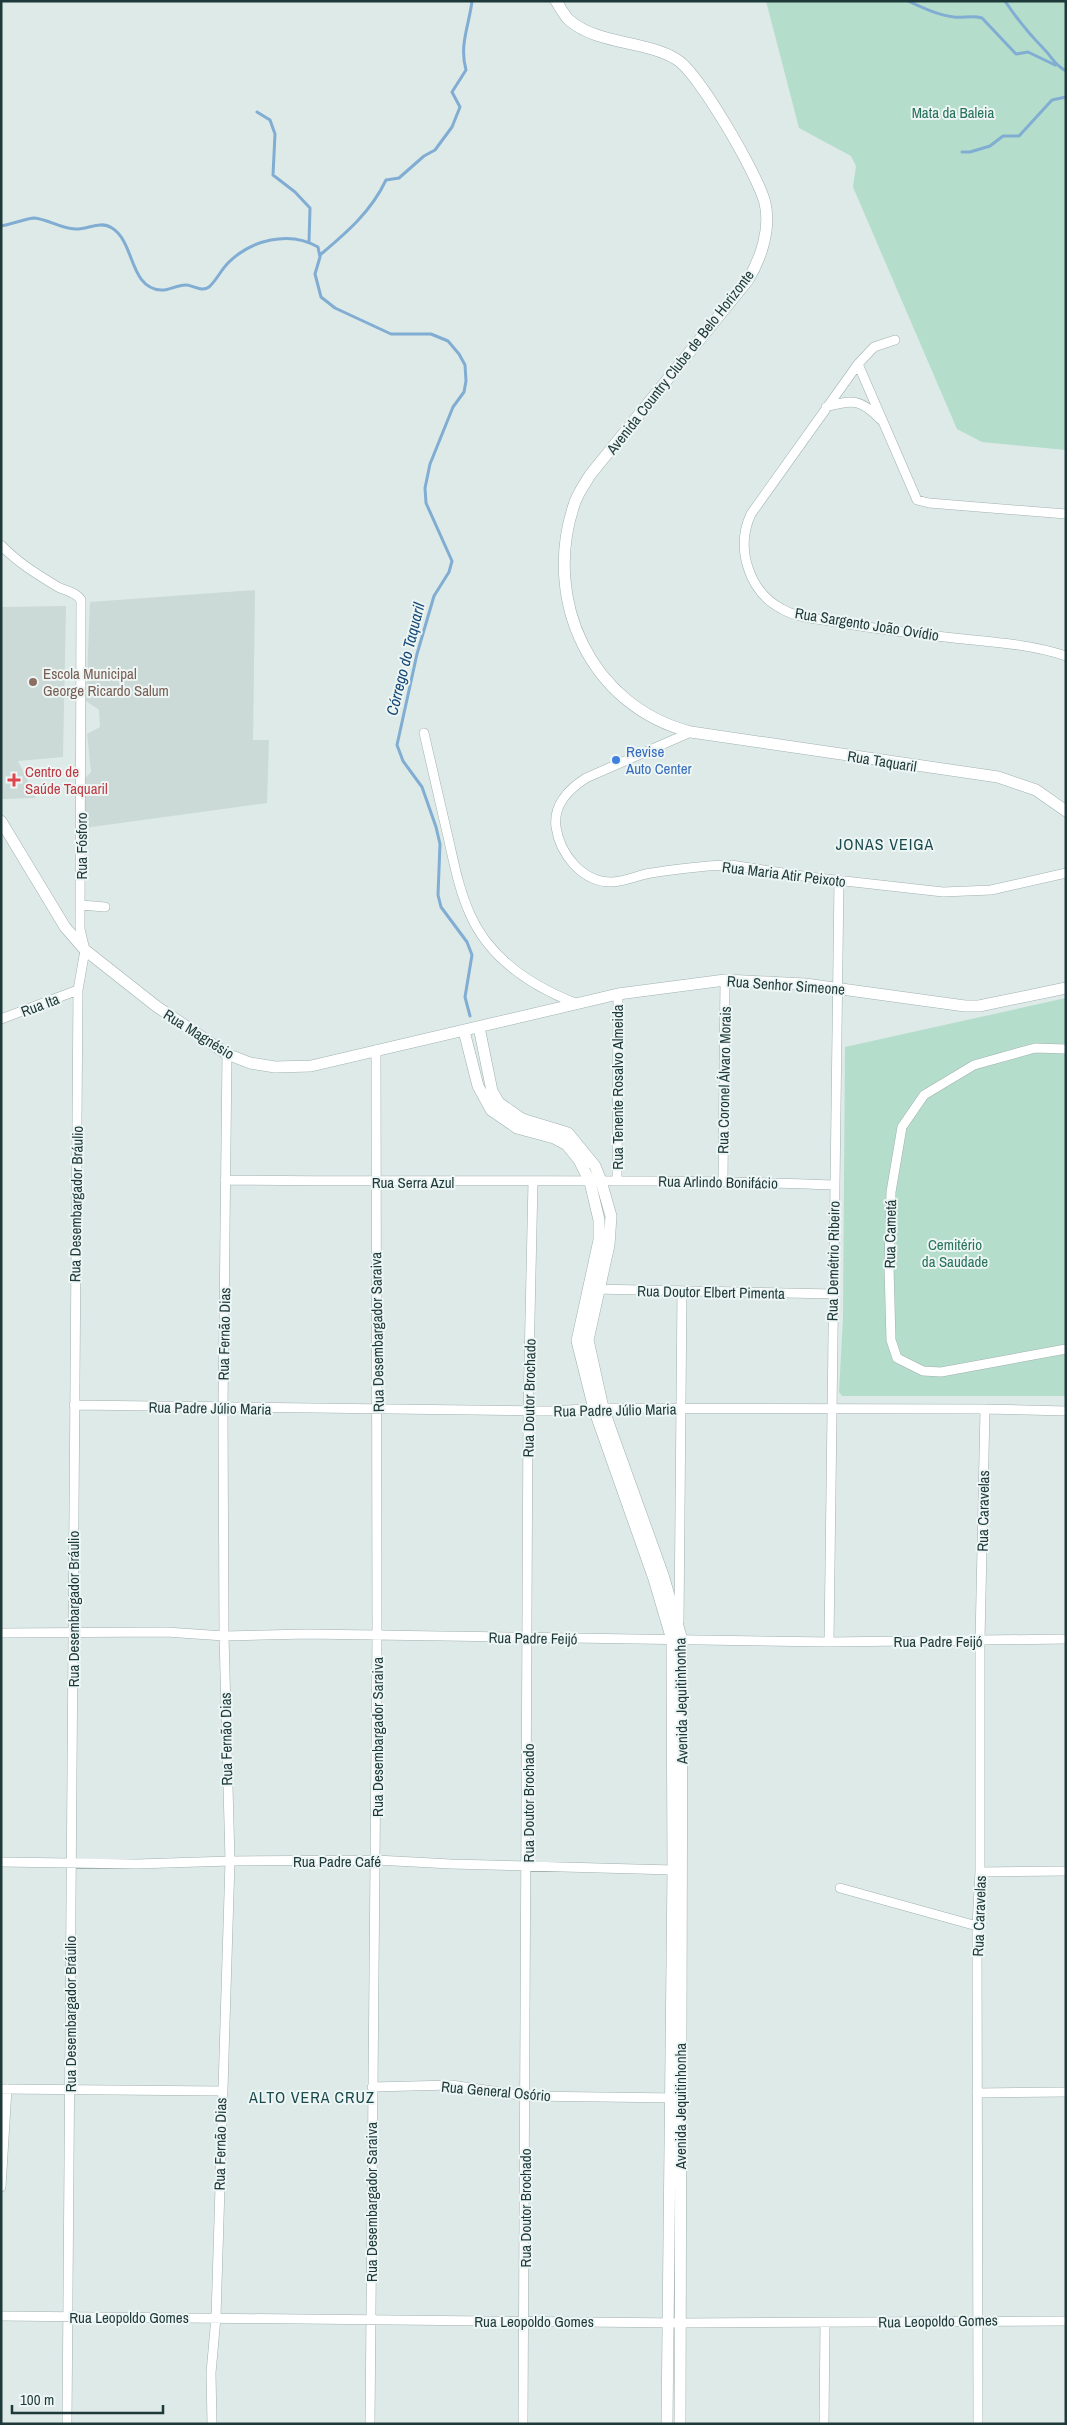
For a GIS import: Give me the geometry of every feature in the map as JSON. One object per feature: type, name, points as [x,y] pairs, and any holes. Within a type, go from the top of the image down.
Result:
[{"type":"street","name":"Avenida Country Clube de Belo Horizonte","points":[[556,1],[568,19],[578,26],[605,36],[662,52],[688,67],[753,172],[766,204],[765,238],[760,256],[748,280],[590,475],[574,502],[567,534],[564,572],[566,592],[576,631],[600,674],[635,706],[669,727],[691,732]]},
{"type":"street","name":"Rua Sargento João Ovídio","points":[[895,340],[874,347],[858,364],[826,407],[747,523],[744,554],[746,564],[758,590],[782,610],[806,617],[874,628],[1017,644],[1066,656]]},
{"type":"street","points":[[858,364],[917,500],[929,504],[1066,514]]},
{"type":"street","points":[[826,407],[845,402],[857,402],[868,406],[884,422]]},
{"type":"street","name":"Rua Fósforo","points":[[1,545],[28,568],[60,588],[77,595],[81,600],[80,930],[85,950]]},
{"type":"street","name":"Rua Taquaril","points":[[691,732],[998,777],[1036,790],[1066,811]]},
{"type":"street","name":"Rua Maria Atir Peixoto","points":[[691,732],[586,778],[570,788],[562,799],[556,820],[562,845],[571,862],[584,874],[598,880],[612,882],[648,874],[709,865],[731,865],[913,890],[960,892],[1016,886],[1066,873]]},
{"type":"street","points":[[424,733],[461,890],[477,929],[508,964],[530,981],[552,994],[575,1003]]},
{"type":"street","points":[[1,821],[65,927],[85,950]]},
{"type":"street","name":"Rua Demétrio Ribeiro","points":[[829,1642],[830,1408],[839,880]]},
{"type":"street","points":[[81,905],[105,907]]},
{"type":"street","name":"Rua Desembargador Bráulio","points":[[67,2424],[78,990],[85,950]]},
{"type":"street","name":"Rua Magnésio","points":[[85,950],[156,1006],[227,1054],[250,1063],[298,1068],[478,1027]]},
{"type":"street","name":"Rua Senhor Simeone","points":[[478,1027],[618,994],[725,980],[768,981],[836,987],[965,1006],[978,1006],[1066,988]]},
{"type":"street","name":"Rua Coronel Álvaro Morais","points":[[723,1181],[725,980]]},
{"type":"street","name":"Rua Ita","points":[[1,1019],[78,990]]},
{"type":"street","name":"Rua Tenente Rosalvo Almeida","points":[[617,1181],[618,994]]},
{"type":"street","name":"Avenida Jequitinhonha","points":[[478,1027],[492,1091],[499,1103],[522,1119],[568,1133],[595,1166],[596,1181]]},
{"type":"street","name":"Avenida Jequitinhonha","points":[[464,1031],[478,1086],[491,1110],[518,1128],[554,1138],[567,1145],[596,1181],[611,1216],[609,1244],[594,1289],[588,1340],[598,1408],[678,1636],[675,2323],[680,2424]]},
{"type":"street","name":"Rua Cametá","points":[[1066,1049],[1036,1048],[974,1065],[924,1095],[902,1126],[891,1192],[889,1267],[891,1340],[897,1358],[923,1371],[941,1372],[1066,1350]]},
{"type":"street","name":"Rua Desembargador Saraiva","points":[[370,2424],[378,1636],[376,1050]]},
{"type":"street","name":"Rua Fernão Dias","points":[[212,2424],[211,2373],[216,2317],[221,2091],[230,1861],[224,1636],[223,1409],[227,1054]]},
{"type":"street","name":"Rua Serra Azul","points":[[226,1180],[375,1182],[596,1181]]},
{"type":"street","name":"Rua Doutor Brochado","points":[[523,2424],[528,1866],[528,1410],[533,1181]]},
{"type":"street","name":"Rua Arlindo Bonifácio","points":[[596,1181],[723,1181],[835,1185]]},
{"type":"street","name":"Rua Doutor Elbert Pimenta","points":[[594,1289],[833,1294]]},
{"type":"street","points":[[678,1636],[682,1291]]},
{"type":"street","name":"Rua Padre Júlio Maria","points":[[74,1406],[550,1411],[598,1408],[1066,1411]]},
{"type":"street","name":"Rua Caravelas","points":[[978,2424],[977,1926],[980,1872],[980,1641],[985,1409]]},
{"type":"street","points":[[658,1577],[678,1569]]},
{"type":"street","name":"Rua Padre Feijó","points":[[1,1633],[166,1632],[224,1636],[307,1634],[529,1638],[678,1636],[829,1642],[1066,1639]]},
{"type":"street","name":"Avenida Jequitinhonha","points":[[676,2022],[673,1870],[678,1636]]},
{"type":"street","name":"Rua Padre Café","points":[[1,1862],[137,1864],[376,1860],[673,1870]]},
{"type":"street","points":[[980,1872],[1066,1871]]},
{"type":"street","points":[[840,1888],[977,1926]]},
{"type":"street","name":"Rua General Osório","points":[[372,2088],[451,2084],[526,2096],[675,2098]]},
{"type":"street","points":[[1,2187],[4,2089],[221,2091]]},
{"type":"street","points":[[976,2092],[1066,2092]]},
{"type":"street","name":"Rua Leopoldo Gomes","points":[[1,2316],[675,2323],[1066,2321]]},
{"type":"street","name":"Avenida Jequitinhonha","points":[[667,2424],[675,2323]]},
{"type":"street","points":[[824,2424],[825,2323]]},
{"type":"shaded area","points":[[255,590],[253,740],[269,740],[267,803],[84,828],[84,779],[91,772],[87,734],[100,727],[99,710],[86,701],[90,602]]},
{"type":"shaded area","name":"Escola Municipal George Ricardo Salum","points":[[66,606],[63,757],[18,761],[36,798],[1,799],[1,607]]},
{"type":"green space","name":"Mata da Baleia","points":[[766,1],[1066,1],[1066,450],[982,442],[957,429],[853,187],[856,166],[851,156],[799,128]]},
{"type":"green space","name":"Cemitério da Saudade","points":[[1066,998],[1066,1396],[842,1396],[839,1392],[843,1318],[845,1047]]},
{"type":"waterway","name":"Córrego do Taquaril","points":[[320,255],[365,212],[380,192],[386,180],[399,178],[424,156],[435,150],[452,127],[460,107],[452,92],[466,70],[464,44],[472,1]]},
{"type":"waterway","points":[[908,1],[948,16],[982,18],[1016,54],[1028,52],[1055,65]]},
{"type":"waterway","points":[[1005,1],[1056,63],[1066,71]]},
{"type":"waterway","points":[[962,152],[970,152],[990,146],[1003,136],[1019,136],[1052,100],[1066,97]]},
{"type":"waterway","name":"Córrego do Taquaril","points":[[257,112],[270,120],[275,134],[273,175],[295,192],[310,208],[309,242]]},
{"type":"waterway","name":"Córrego do Taquaril","points":[[1,226],[34,218],[70,229],[98,225],[107,226],[112,228],[125,243],[137,273],[143,281],[151,287],[161,290],[184,285],[201,289],[209,287],[228,263],[237,255],[259,243],[283,239],[307,242],[318,247],[320,257],[315,274],[321,297],[335,308],[391,334],[431,334],[448,341],[459,354],[465,365],[466,381],[464,392],[453,407],[430,464],[425,488],[426,503],[452,561],[449,572],[434,596],[417,654],[397,745],[403,761],[422,787],[436,827],[440,844],[438,895],[441,907],[467,942],[472,955],[465,997],[470,1016]]},
{"type":"place","name":"Escola Municipal George Ricardo Salum","points":[[33,682]]},
{"type":"place","name":"Revise Auto Center","points":[[616,760]]},
{"type":"place","name":"Centro de Saúde Taquaril","points":[[14,780]]},
{"type":"district","name":"JONAS VEIGA","points":[[885,844]]},
{"type":"district","name":"ALTO VERA CRUZ","points":[[312,2097]]}]
